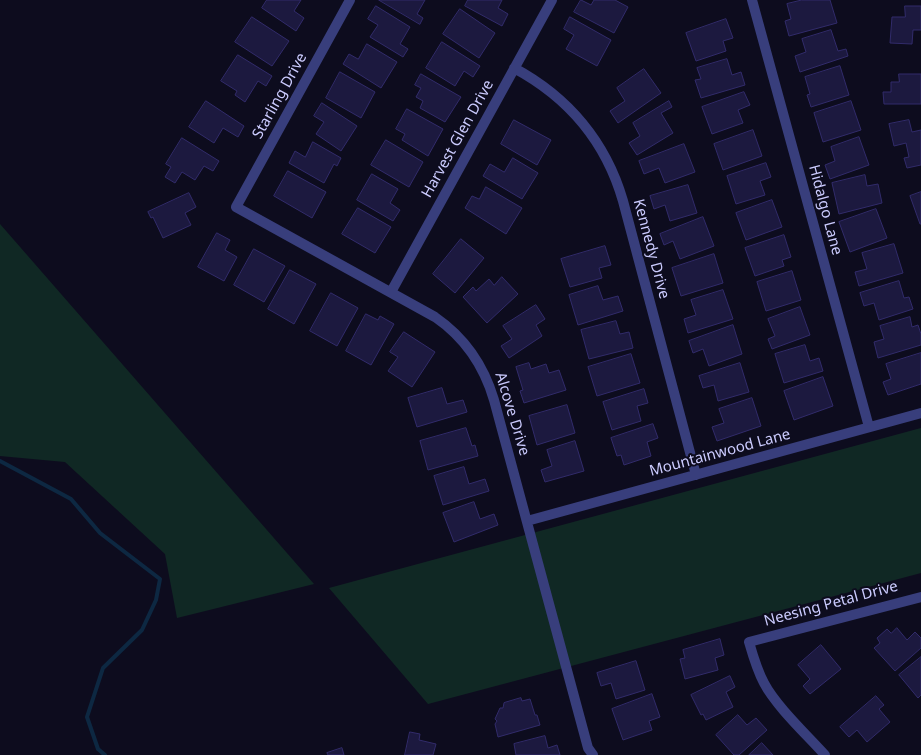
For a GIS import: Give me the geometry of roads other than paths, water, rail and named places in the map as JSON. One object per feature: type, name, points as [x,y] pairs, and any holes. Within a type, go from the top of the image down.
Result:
[{"type":"street","name":"Starling Drive","points":[[236,207],[350,0]]},
{"type":"street","name":"Harvest Glen Drive","points":[[391,292],[552,0]]},
{"type":"street","name":"Hidalgo Lane","points":[[752,0],[869,428]]},
{"type":"street","name":"Kennedy Drive","points":[[514,68],[545,87],[570,109],[595,140],[612,170],[623,201],[696,475]]},
{"type":"street","name":"Alcove Drive","points":[[236,207],[391,292],[443,323],[460,338],[477,361],[491,390],[588,748],[593,755]]},
{"type":"street","name":"Mountainwood Lane","points":[[527,521],[921,413]]},
{"type":"street","name":"Neesing Petal Drive","points":[[825,755],[764,684],[749,642],[921,596]]},
{"type":"waterway","points":[[0,461],[71,499],[100,533],[160,579],[156,600],[142,630],[103,668],[87,717],[98,749],[105,755]]}]
